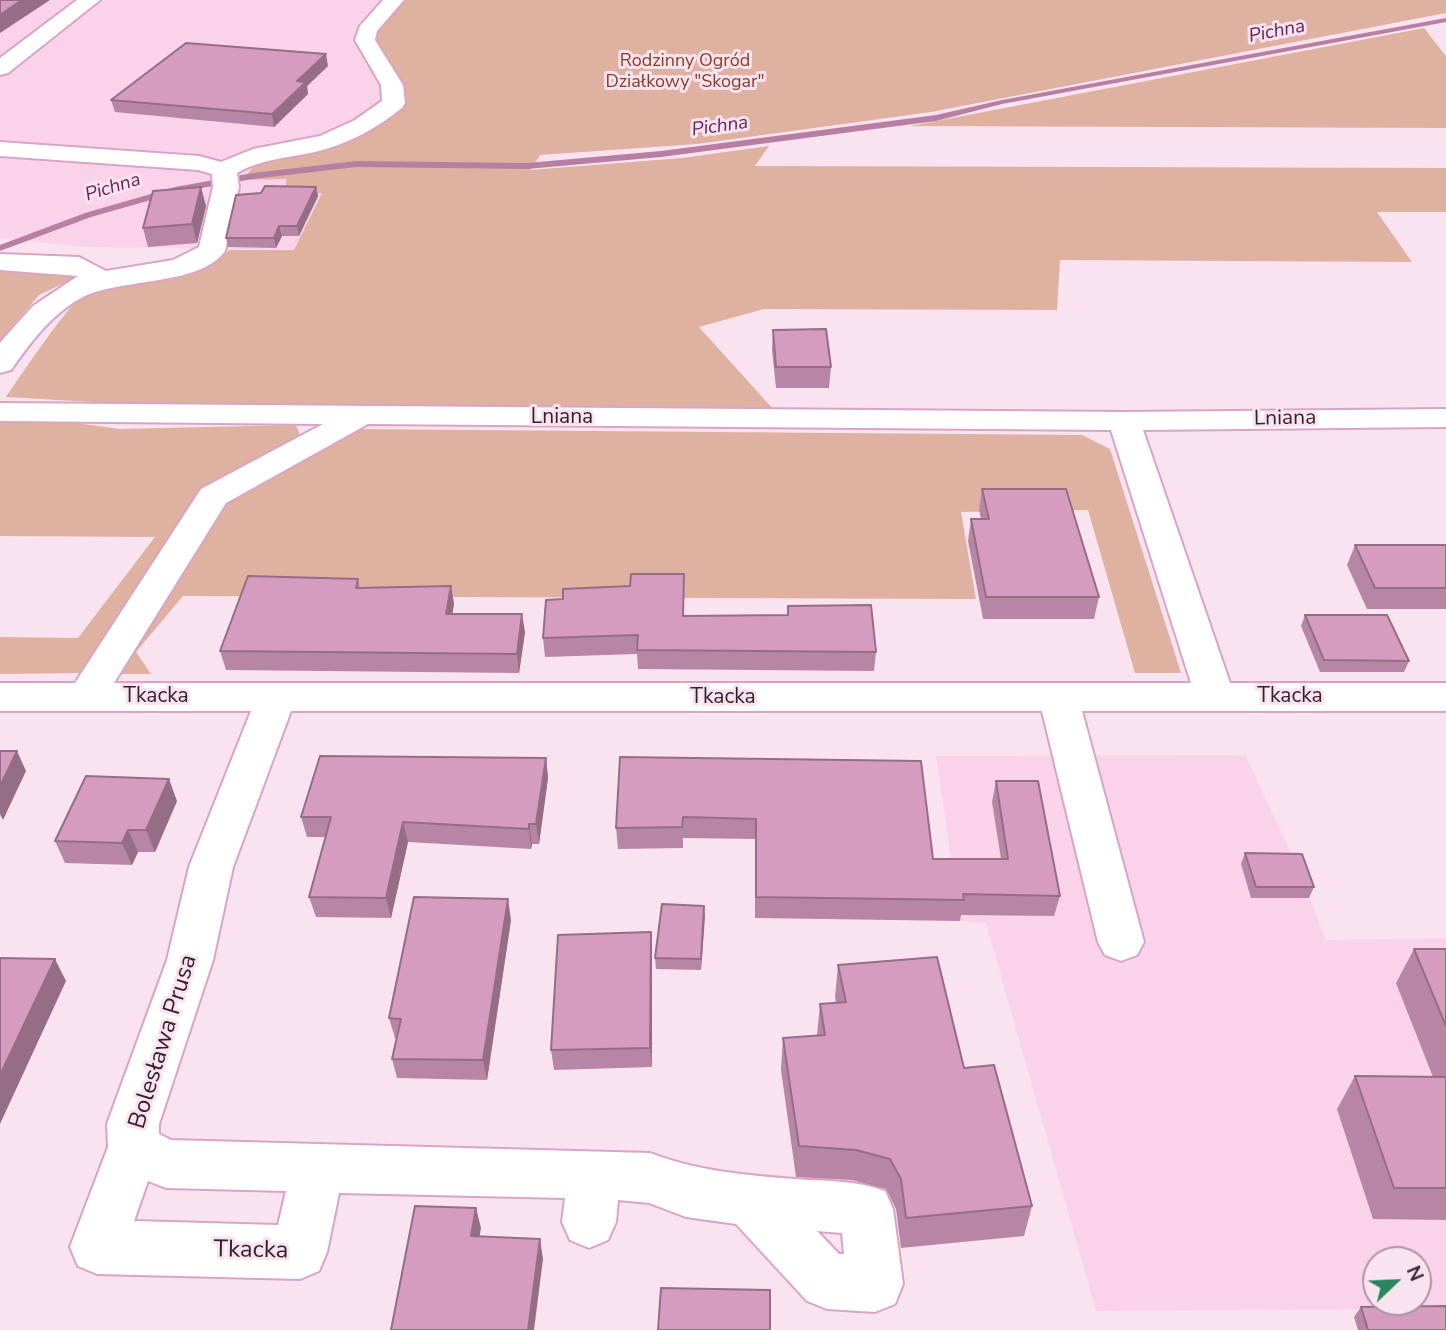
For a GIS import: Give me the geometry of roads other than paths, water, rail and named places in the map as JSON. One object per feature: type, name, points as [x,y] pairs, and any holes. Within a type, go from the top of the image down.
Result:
[{"type":"street","points":[[0,68],[90,0]]},
{"type":"street","points":[[0,364],[35,317],[60,296],[88,282],[175,269],[200,260],[212,251],[225,178],[237,161],[327,141],[368,124],[394,103],[392,85],[365,40],[367,30],[394,0]]},
{"type":"street","points":[[18,26],[65,19]]},
{"type":"street","points":[[0,149],[199,163],[225,178]]},
{"type":"street","points":[[0,262],[79,265],[94,272],[88,282]]},
{"type":"street","name":"Lniana","points":[[0,412],[1124,421],[1446,418]]},
{"type":"street","points":[[86,697],[213,496],[361,416]]},
{"type":"street","points":[[1124,421],[1215,698]]},
{"type":"street","name":"Tkacka","points":[[0,696],[1059,699],[1446,697]]},
{"type":"street","name":"Bolesława Prusa","points":[[276,697],[211,867],[190,960],[133,1124],[134,1147],[166,1164],[317,1168],[592,1198],[650,1178],[685,1192],[750,1201]]},
{"type":"street","points":[[1059,699],[1121,942]]},
{"type":"street","name":"Tkacka","points":[[134,1147],[97,1247],[300,1252],[317,1168]]},
{"type":"waterway","name":"Pichna","points":[[0,248],[88,215],[178,189],[253,176],[356,164],[527,166],[661,154],[936,118],[1002,102],[1446,20]]},
{"type":"park label","name":"Rodzinny Ogród Działkowy \"Skogar\"","points":[[685,72]]}]
